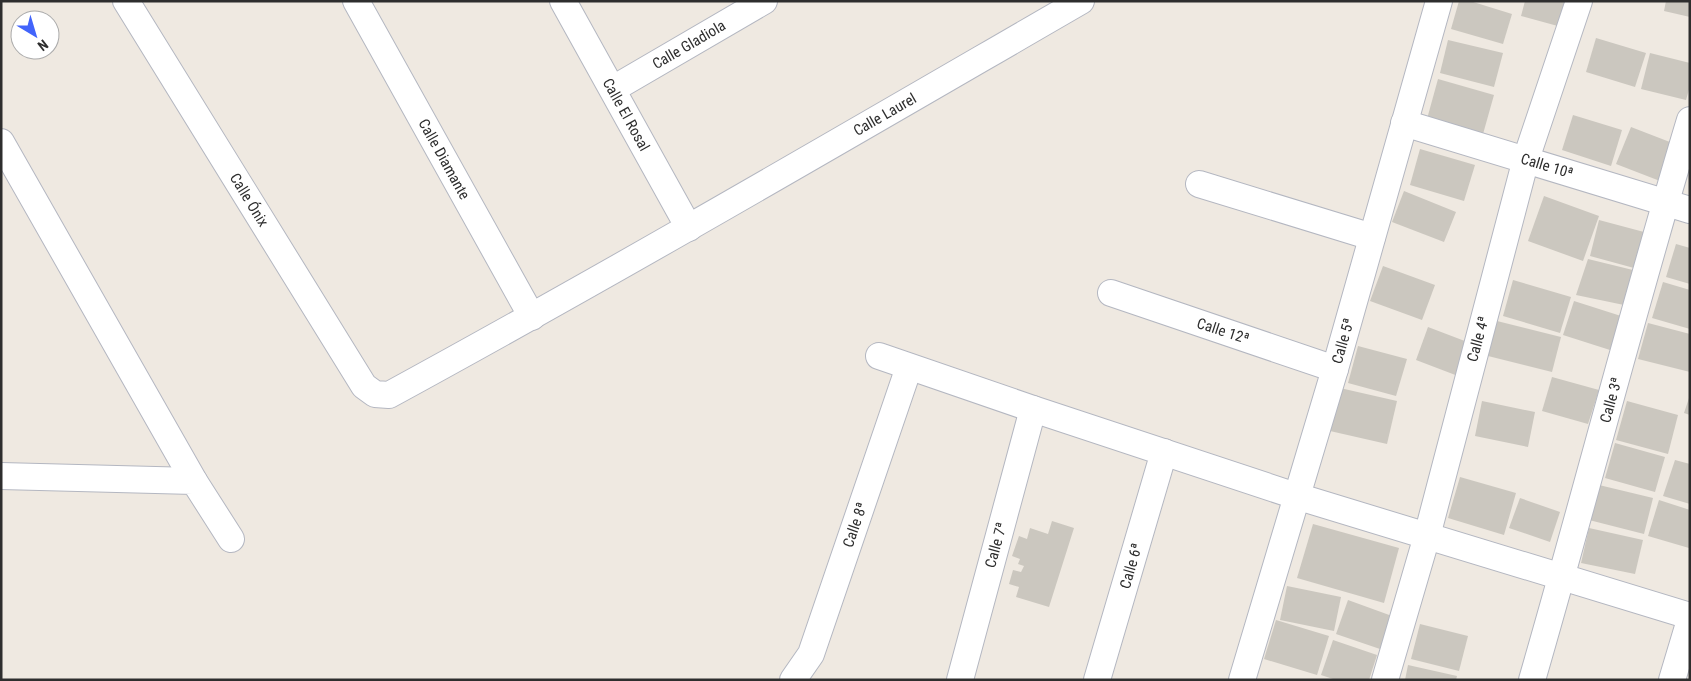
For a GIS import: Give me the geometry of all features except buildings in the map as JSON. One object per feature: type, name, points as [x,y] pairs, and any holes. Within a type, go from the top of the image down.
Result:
[{"type":"street","name":"Calle Ónix","points":[[126,1],[364,386],[375,394]]},
{"type":"street","name":"Calle Diamante","points":[[356,1],[532,317]]},
{"type":"street","name":"Calle El Rosal","points":[[563,1],[689,228]]},
{"type":"street","name":"Calle Gladiola","points":[[613,89],[764,1]]},
{"type":"street","name":"Calle Laurel","points":[[375,394],[389,395],[532,317],[1081,1]]},
{"type":"street","name":"Calle 5ª","points":[[1242,680],[1335,368],[1439,1]]},
{"type":"street","name":"Calle 4ª","points":[[1385,680],[1427,536],[1526,159],[1579,1]]},
{"type":"street","name":"Calle 3ª","points":[[1532,680],[1665,203],[1690,120]]},
{"type":"street","name":"Calle 10ª","points":[[1404,123],[1690,210]]},
{"type":"street","points":[[1,142],[194,480],[231,539]]},
{"type":"street","points":[[1199,184],[1372,237]]},
{"type":"street","name":"Calle 12ª","points":[[1111,294],[1335,368]]},
{"type":"street","points":[[879,356],[1296,496],[1690,618],[1672,680]]},
{"type":"street","name":"Calle 8ª","points":[[793,680],[811,654],[909,367]]},
{"type":"street","name":"Calle 7ª","points":[[960,680],[1033,409]]},
{"type":"street","name":"Calle 6ª","points":[[1097,680],[1164,452]]},
{"type":"street","points":[[1,476],[194,480]]}]
